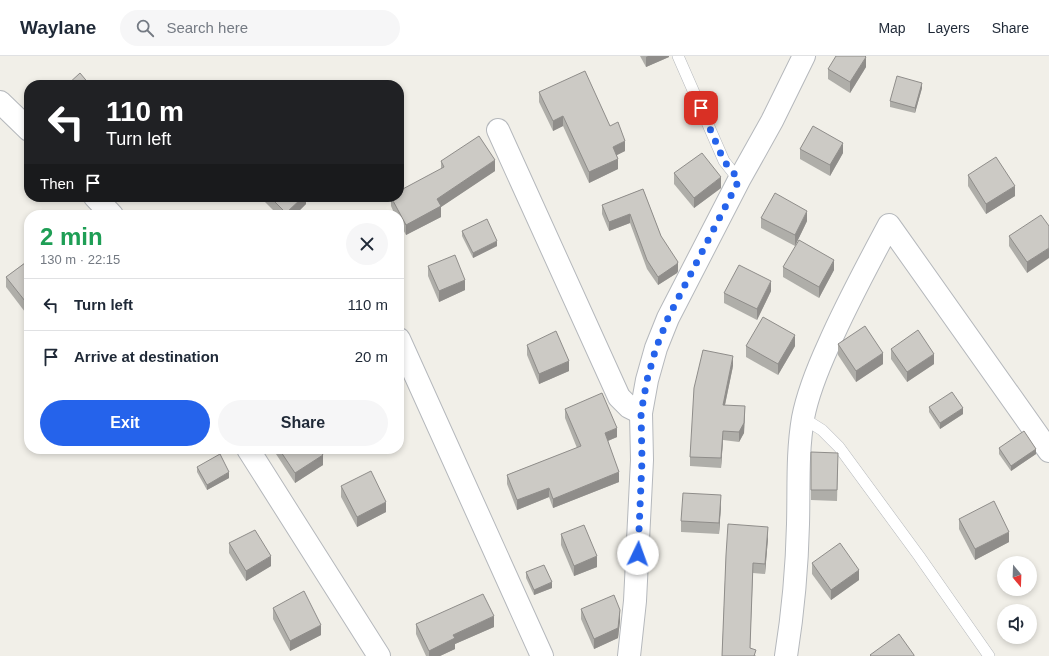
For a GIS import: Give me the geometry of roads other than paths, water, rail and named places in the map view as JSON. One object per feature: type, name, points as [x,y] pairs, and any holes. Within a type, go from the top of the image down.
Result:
[{"type":"street","points":[[629,656],[636,594],[642,460],[641,413],[647,380],[656,348],[668,318],[739,180],[772,121],[804,56]]},
{"type":"street","points":[[0,102],[24,125]]},
{"type":"street","points":[[498,130],[619,397],[629,406],[641,413]]},
{"type":"street","points":[[100,202],[107,210]]},
{"type":"street","points":[[786,656],[793,611],[798,523],[799,448],[803,418],[814,378],[842,315],[889,225],[1049,451]]},
{"type":"street","points":[[404,350],[542,656]]},
{"type":"street","points":[[251,454],[379,656]]},
{"type":"lane","points":[[678,56],[724,161],[739,180]]},
{"type":"lane","points":[[803,418],[822,430],[839,447],[919,556],[989,656]]}]
